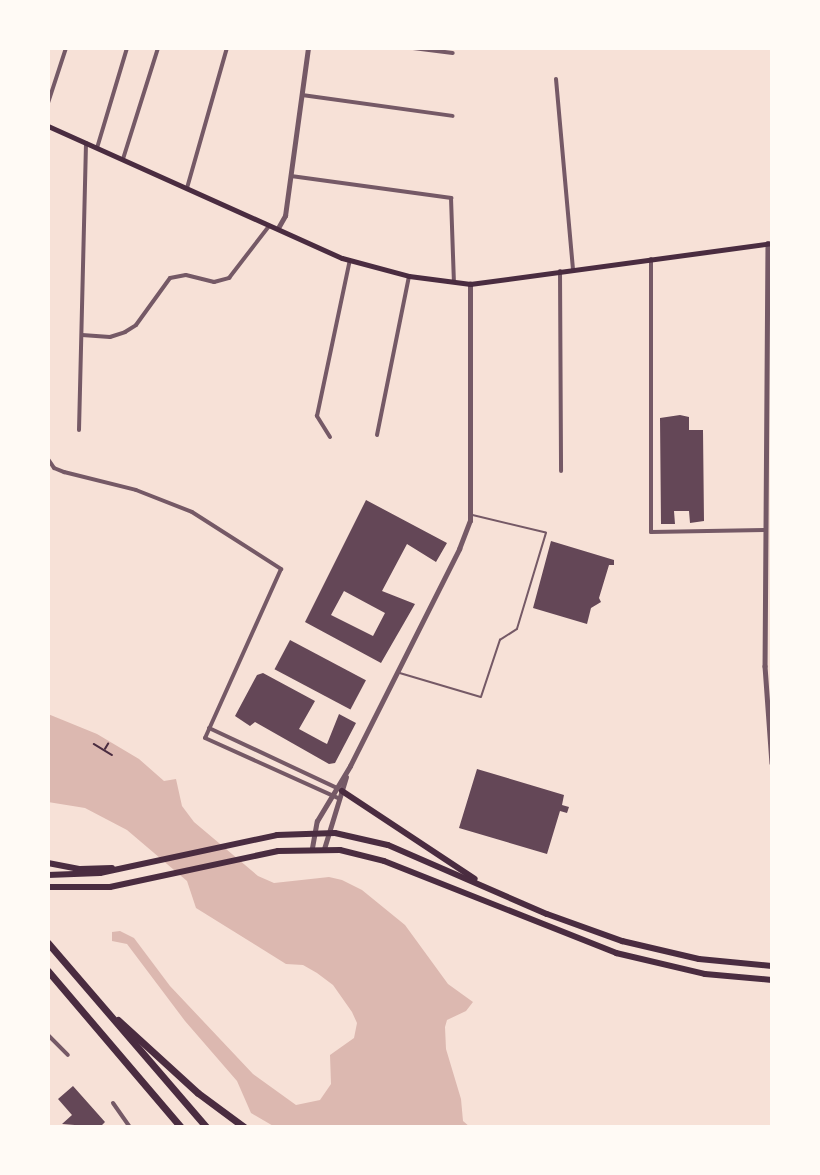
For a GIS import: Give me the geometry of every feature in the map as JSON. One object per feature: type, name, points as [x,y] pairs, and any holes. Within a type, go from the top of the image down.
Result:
[{"type":"highway","points":[[48,943],[206,1127]]},
{"type":"highway","points":[[48,971],[181,1127]]},
{"type":"highway","points":[[104,1007],[198,1093],[244,1127]]},
{"type":"main road","points":[[48,126],[350,261],[409,276],[470,284],[770,243]]},
{"type":"main road","points":[[340,789],[495,892]]},
{"type":"main road","points":[[48,875],[92,875],[231,844],[313,831],[328,832],[388,846],[579,927],[643,947],[710,961],[772,966]]},
{"type":"main road","points":[[48,887],[99,888],[258,855],[312,848],[324,849],[384,861],[562,935],[627,956],[705,974],[772,980]]},
{"type":"main road","points":[[48,863],[98,869],[148,862]]},
{"type":"street","points":[[48,103],[66,48]]},
{"type":"street","points":[[97,148],[127,48]]},
{"type":"street","points":[[123,159],[158,48]]},
{"type":"street","points":[[187,188],[227,48]]},
{"type":"street","points":[[278,228],[285,216],[308,48]]},
{"type":"street","points":[[413,48],[453,53]]},
{"type":"street","points":[[556,78],[573,269]]},
{"type":"street","points":[[302,95],[453,116]]},
{"type":"street","points":[[79,430],[86,143]]},
{"type":"street","points":[[291,176],[451,198],[454,283]]},
{"type":"street","points":[[82,335],[110,337],[136,325],[171,278],[186,275],[214,282],[229,278],[270,225]]},
{"type":"street","points":[[770,243],[765,676],[772,764]]},
{"type":"street","points":[[651,258],[651,532],[766,530]]},
{"type":"street","points":[[330,437],[317,416],[350,261]]},
{"type":"street","points":[[560,271],[561,471]]},
{"type":"street","points":[[377,435],[409,276]]},
{"type":"street","points":[[324,849],[347,771],[459,549],[471,515],[470,284]]},
{"type":"street","points":[[48,336],[48,409]]},
{"type":"street","points":[[48,459],[54,468],[64,472],[175,504],[216,525],[281,569],[205,738],[340,799]]},
{"type":"street","points":[[209,728],[340,789]]},
{"type":"street","points":[[312,848],[313,831],[332,795],[340,789]]},
{"type":"street","points":[[48,1035],[68,1055]]},
{"type":"street","points":[[113,1103],[130,1127]]},
{"type":"lane","points":[[396,672],[482,697],[500,640],[517,629],[546,533],[471,515]]},
{"type":"path","points":[[94,744],[112,755]]},
{"type":"path","points":[[105,750],[108,744]]},
{"type":"shaded area","points":[[48,714],[97,734],[139,759],[164,781],[176,779],[182,806],[194,822],[258,876],[274,883],[329,877],[342,880],[362,890],[405,925],[448,984],[473,1002],[466,1011],[447,1020],[445,1027],[446,1049],[461,1099],[463,1121],[470,1127],[275,1127],[251,1113],[237,1081],[185,1021],[127,944],[112,941],[112,932],[120,931],[134,938],[170,986],[253,1074],[296,1105],[320,1100],[331,1084],[330,1055],[354,1038],[357,1023],[352,1012],[333,985],[317,973],[303,965],[286,964],[196,908],[187,881],[127,830],[85,808],[48,802]]},
{"type":"building","points":[[680,415],[689,417],[689,430],[703,430],[704,521],[690,523],[689,511],[674,511],[675,524],[661,524],[660,418]]},
{"type":"building","points":[[366,500],[447,543],[436,562],[407,544],[382,591],[415,604],[381,663],[305,622]],"holes":[[[344,591],[385,613],[373,636],[331,615]]]},
{"type":"building","points":[[551,541],[614,560],[614,565],[609,565],[599,598],[601,602],[591,608],[587,624],[533,608]]},
{"type":"building","points":[[290,640],[366,680],[350,710],[275,669]]},
{"type":"building","points":[[263,673],[315,701],[299,729],[323,742],[327,744],[339,714],[356,723],[335,763],[329,764],[255,722],[250,726],[235,716],[257,675]]},
{"type":"building","points":[[477,769],[564,795],[562,805],[569,807],[567,813],[560,811],[547,854],[459,828]]},
{"type":"building","points":[[73,1086],[105,1122],[100,1127],[62,1124],[72,1115],[58,1099]]}]
